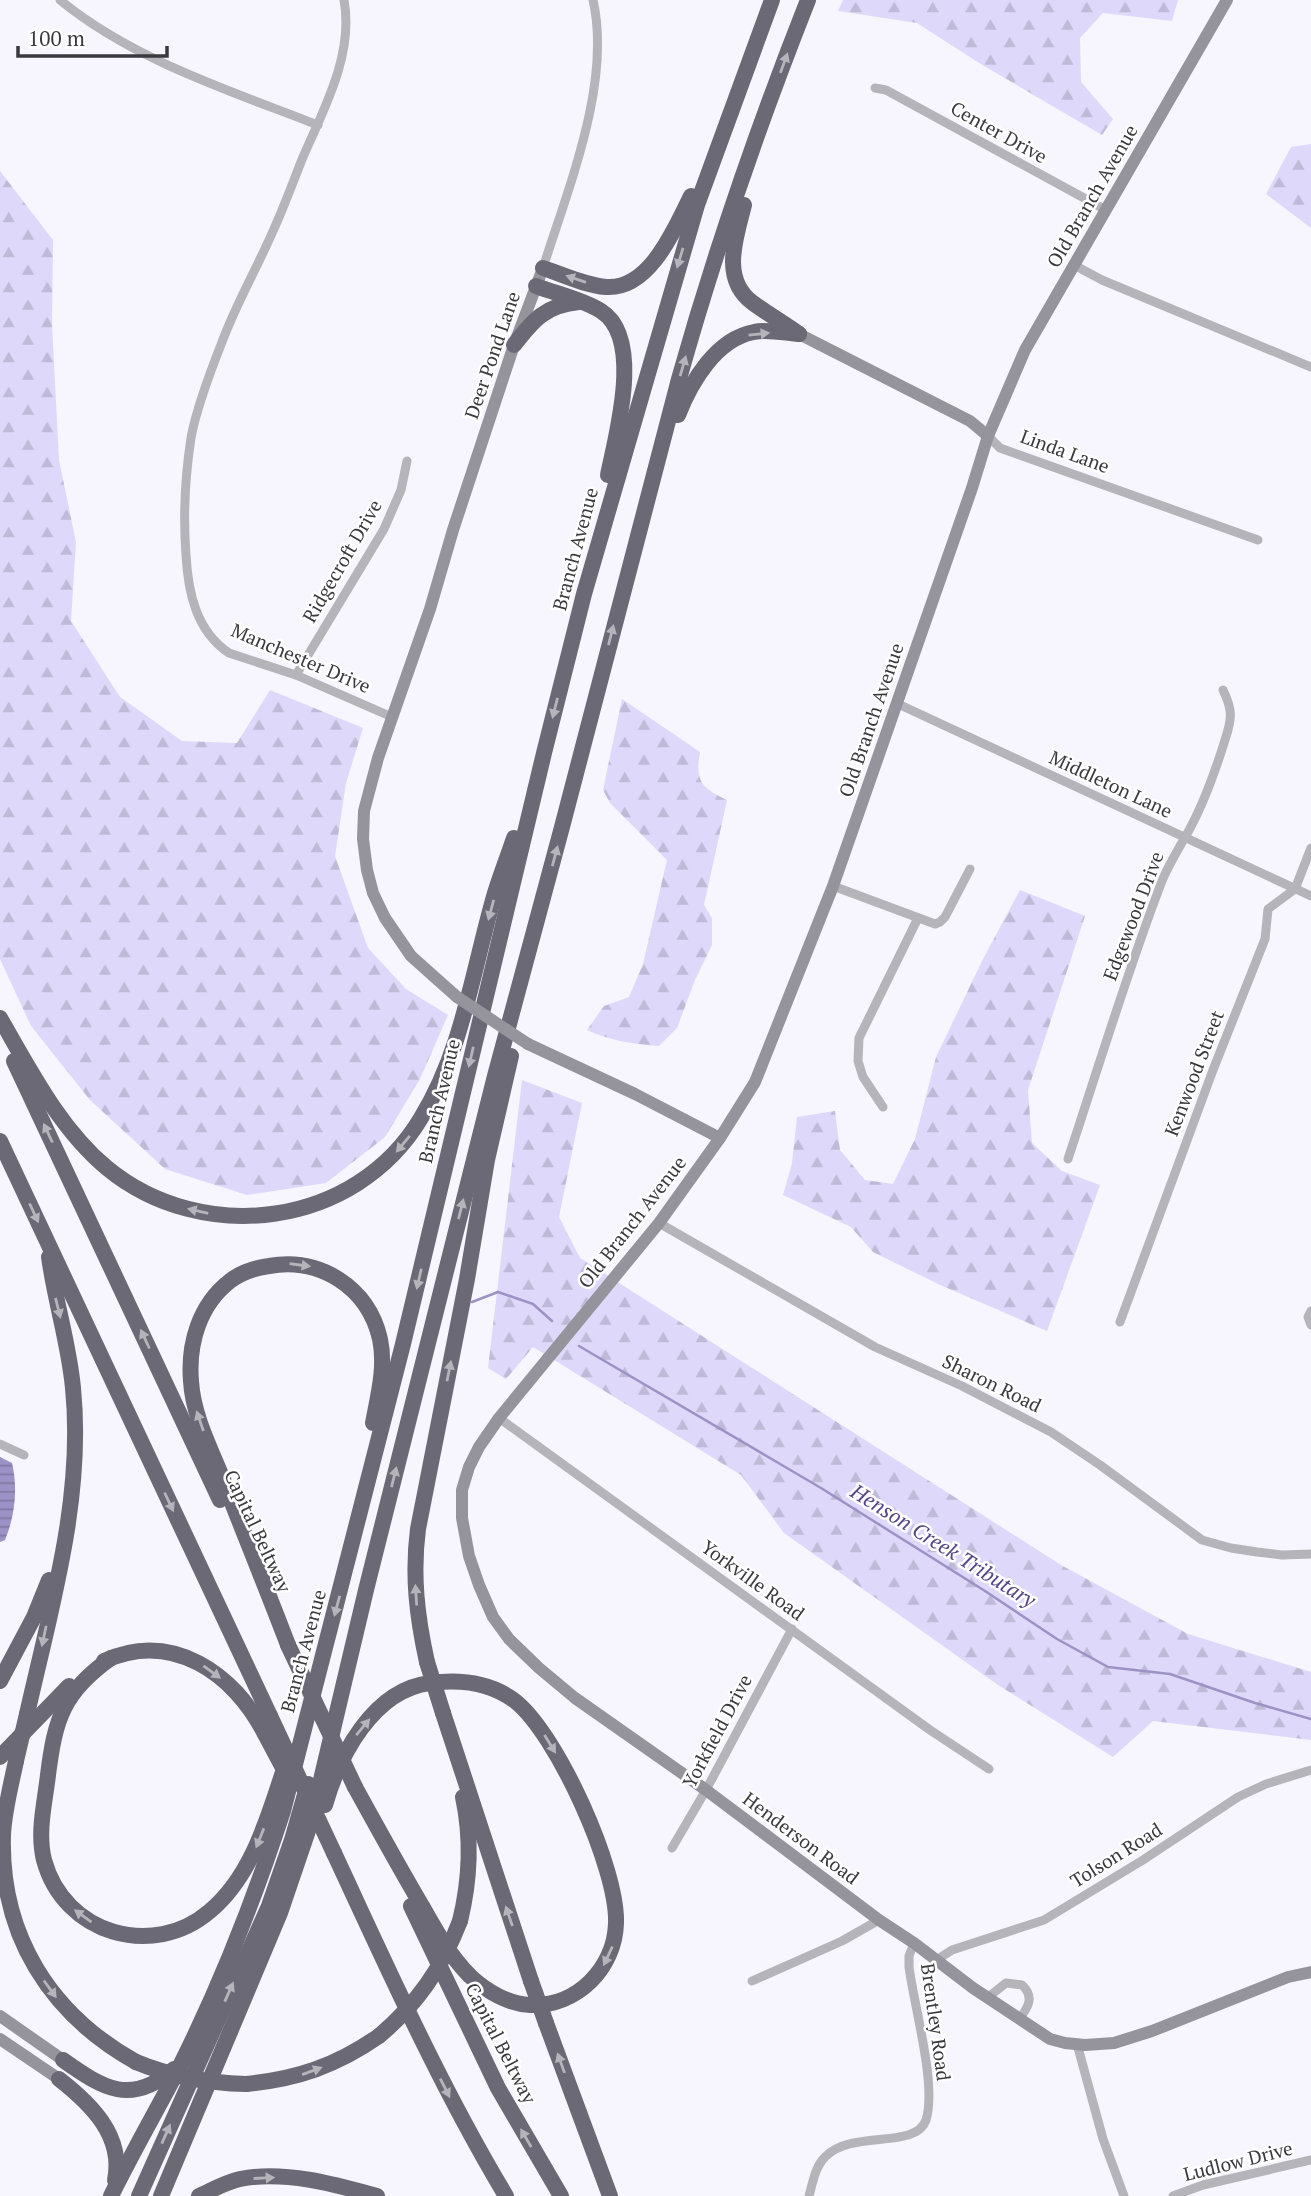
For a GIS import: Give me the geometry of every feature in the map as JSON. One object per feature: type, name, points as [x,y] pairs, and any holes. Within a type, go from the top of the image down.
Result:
[{"type":"highway","name":"Branch Avenue","points":[[112,2194],[181,2063],[230,1957],[284,1811],[400,1357],[584,594],[696,205],[772,0]]},
{"type":"highway","points":[[161,2196],[280,1913],[311,1822],[366,1590],[495,1076],[696,319],[761,127],[808,0]]},
{"type":"highway","points":[[543,268],[590,284],[610,287],[635,280],[659,256],[727,125]]},
{"type":"highway","points":[[761,127],[732,261],[734,278],[751,302],[799,334]]},
{"type":"highway","points":[[536,286],[603,312],[612,322],[624,354],[625,390],[584,594]]},
{"type":"highway","points":[[514,345],[545,311],[568,303],[582,302]]},
{"type":"highway","points":[[641,527],[650,513],[679,413],[692,383],[715,355],[734,340],[755,332],[799,334]]},
{"type":"highway","points":[[0,1018],[46,1096],[73,1133],[108,1169],[147,1194],[186,1209],[232,1216],[280,1214],[304,1209],[352,1188],[392,1157],[420,1121],[433,1098],[459,1032],[496,891],[544,753]]},
{"type":"highway","points":[[537,922],[506,1081],[487,1160],[467,1279],[418,1529],[415,1595],[419,1629],[443,1713],[531,1981],[610,2196]]},
{"type":"highway","name":"Capital Beltway","points":[[0,1030],[498,2088],[561,2196]]},
{"type":"highway","points":[[0,1141],[270,1716],[333,1858],[457,2111],[506,2196]]},
{"type":"highway","points":[[46,1241],[74,1387],[76,1449],[64,1546],[27,1714],[8,1759],[3,1866],[6,1897],[26,1953],[57,1999],[75,2020],[95,2036],[136,2062],[160,2072],[218,2083],[279,2081],[303,2075],[333,2064],[379,2036],[397,2021],[429,1984],[442,1963],[460,1921],[467,1894],[469,1836],[464,1802],[443,1713]]},
{"type":"highway","points":[[288,1645],[198,1416],[191,1381],[192,1348],[200,1319],[218,1291],[246,1272],[262,1267],[298,1264],[331,1273],[356,1292],[375,1323],[383,1368],[351,1553]]},
{"type":"highway","points":[[0,1681],[34,1617],[64,1546]]},
{"type":"highway","points":[[138,2196],[269,1906],[292,1840],[366,1590]]},
{"type":"highway","points":[[8,1759],[79,1676],[92,1667],[111,1658],[149,1650],[166,1652],[197,1662],[231,1686],[243,1700],[255,1715],[333,1858]]},
{"type":"highway","points":[[111,1658],[75,1690],[66,1702],[55,1728],[41,1844],[54,1884],[79,1914],[109,1931],[146,1937],[165,1935],[194,1923],[222,1900],[240,1874],[260,1839],[323,1658]]},
{"type":"highway","points":[[257,1968],[302,1873],[337,1768],[353,1739],[380,1709],[408,1689],[425,1684],[462,1681],[481,1684],[497,1691],[526,1711],[552,1747],[570,1779],[599,1847],[616,1910],[615,1937],[605,1964],[588,1985],[576,1994],[550,2003],[515,2003],[484,1987],[460,1965],[440,1936],[355,1787]]},
{"type":"highway","points":[[63,2060],[94,2082],[113,2090],[131,2092],[163,2078],[181,2063]]},
{"type":"highway","points":[[59,2079],[100,2117],[113,2140],[117,2155],[112,2194]]},
{"type":"highway","points":[[199,2196],[240,2179],[270,2176],[338,2185],[377,2196]]},
{"type":"street","points":[[60,0],[125,45],[318,125]]},
{"type":"street","name":"Manchester Drive","points":[[344,0],[345,34],[339,66],[318,125],[273,231],[222,340],[191,436],[185,505],[186,560],[191,594],[208,635],[229,653],[296,675],[392,717]]},
{"type":"street","name":"Deer Pond Lane","points":[[392,717],[514,345],[543,268],[580,147],[597,76],[596,13],[593,0]]},
{"type":"street","name":"Old Branch Avenue","points":[[499,1418],[659,1223],[739,1110],[758,1073],[833,886],[988,436],[1025,350],[1227,0]]},
{"type":"street","name":"Center Drive","points":[[874,88],[886,90],[1106,210]]},
{"type":"street","points":[[1074,265],[1140,296],[1311,367]]},
{"type":"street","name":"Linda Lane","points":[[799,334],[970,421],[1000,448],[1258,540]]},
{"type":"street","name":"Ridgecroft Drive","points":[[296,675],[384,529],[401,490],[407,461]]},
{"type":"street","name":"Edgewood Drive","points":[[1068,1159],[1133,960],[1163,879],[1184,838],[1226,739],[1231,709],[1223,690]]},
{"type":"street","name":"Middleton Lane","points":[[896,703],[1311,896]]},
{"type":"street","points":[[392,717],[364,811],[363,839],[373,893],[396,936],[411,956],[457,997],[528,1044],[720,1138]]},
{"type":"street","points":[[1295,889],[1311,848]]},
{"type":"street","points":[[833,886],[935,924],[945,917],[970,869]]},
{"type":"street","name":"Kenwood Street","points":[[1120,1322],[1265,939],[1268,909],[1295,889]]},
{"type":"street","points":[[883,1107],[863,1077],[858,1061],[859,1038],[918,918]]},
{"type":"street","name":"Sharon Road","points":[[659,1223],[874,1347],[962,1386],[1051,1432],[1202,1540],[1257,1552],[1311,1554]]},
{"type":"street","points":[[1311,1311],[1308,1317],[1311,1325]]},
{"type":"street","name":"Yorkville Road","points":[[499,1418],[930,1730],[989,1769]]},
{"type":"street","name":"Henderson Road","points":[[499,1418],[469,1467],[462,1490],[461,1518],[469,1556],[492,1617],[519,1649],[576,1698],[706,1790],[987,1998],[1050,2039],[1077,2044],[1114,2043],[1152,2031],[1288,1977],[1311,1972]]},
{"type":"street","points":[[0,1444],[24,1455]]},
{"type":"street","name":"Yorkfield Drive","points":[[673,1848],[792,1629]]},
{"type":"street","name":"Tolson Road","points":[[935,1961],[952,1950],[1044,1920],[1143,1860],[1238,1797],[1266,1784],[1311,1770]]},
{"type":"street","points":[[752,1981],[842,1941],[879,1920]]},
{"type":"street","name":"Brentley Road","points":[[809,2196],[818,2167],[834,2149],[868,2139],[902,2138],[912,2135],[925,2122],[929,2098],[909,1967],[909,1956],[914,1943]]},
{"type":"street","points":[[987,1998],[1006,1983],[1022,1985],[1029,1995],[1030,2004],[1019,2019]]},
{"type":"street","points":[[0,2016],[63,2060]]},
{"type":"street","points":[[0,2039],[59,2079]]},
{"type":"street","points":[[1077,2044],[1103,2139],[1124,2196]]},
{"type":"street","name":"Ludlow Drive","points":[[1173,2196],[1203,2185],[1311,2160]]},
{"type":"green space","points":[[843,0],[1178,0],[1172,21],[1103,13],[1080,38],[1081,82],[1113,119],[1102,135],[979,63],[917,23],[838,11]]},
{"type":"green space","points":[[1311,144],[1311,228],[1266,194],[1291,147]]},
{"type":"green space","points":[[0,171],[53,240],[52,325],[59,460],[76,542],[71,621],[120,697],[182,741],[237,743],[270,690],[363,728],[346,783],[335,856],[368,948],[406,989],[448,1015],[420,1079],[385,1137],[326,1183],[247,1195],[165,1169],[90,1100],[31,1026],[0,959]]},
{"type":"green space","points":[[622,699],[700,752],[699,777],[711,792],[727,800],[704,905],[712,918],[712,945],[677,1028],[659,1046],[604,1037],[587,1030],[604,1006],[629,997],[643,964],[667,860],[610,803],[603,790]]},
{"type":"green space","points":[[1020,890],[1085,916],[1028,1090],[1032,1143],[1062,1171],[1100,1185],[1047,1331],[938,1284],[873,1252],[851,1227],[783,1195],[792,1163],[797,1117],[835,1111],[840,1150],[865,1180],[893,1184],[915,1139],[936,1057]]},
{"type":"green space","points":[[522,1080],[582,1103],[559,1217],[580,1258],[1061,1565],[1188,1634],[1311,1672],[1311,1740],[1153,1721],[1113,1757],[998,1685],[784,1533],[741,1475],[533,1347],[506,1379],[488,1368]]},
{"type":"shaded area","points":[[0,1457],[12,1463],[15,1492],[8,1531],[5,1540],[0,1542]]},
{"type":"waterway","name":"Henson Creek Tributary","points":[[472,1302],[498,1292],[533,1304],[552,1321]]},
{"type":"waterway","name":"Henson Creek Tributary","points":[[579,1346],[821,1488],[1057,1639],[1108,1667],[1170,1674],[1311,1719]]}]
